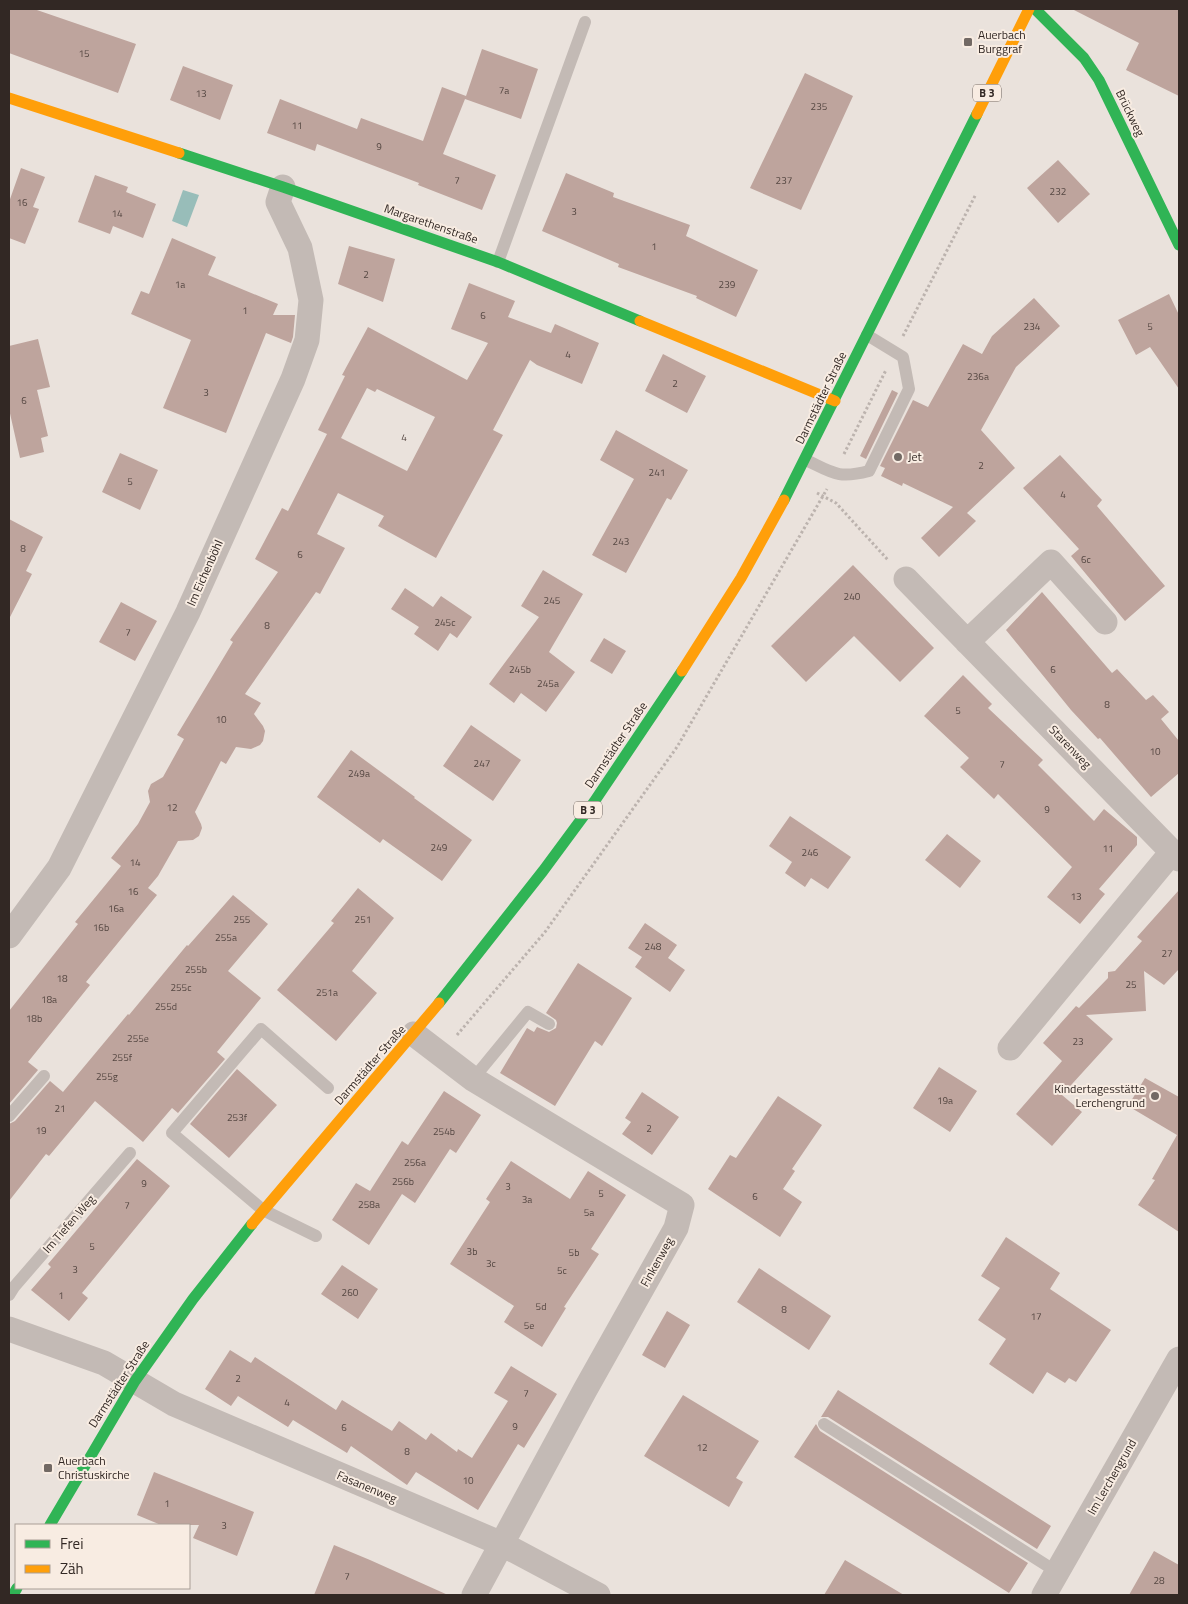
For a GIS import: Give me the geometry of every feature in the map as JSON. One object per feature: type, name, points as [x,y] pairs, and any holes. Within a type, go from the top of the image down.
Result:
[{"type":"main road","name":"Darmstädter Straße","points":[[51,1524],[98,1440],[193,1299],[263,1210],[414,1034],[543,871],[594,802],[673,686],[735,586],[806,460],[1029,9]]},
{"type":"main road","name":"Brückweg","points":[[1035,9],[1084,58],[1099,80],[1179,245]]},
{"type":"main road","name":"Margarethenstraße","points":[[9,98],[283,188],[498,262],[835,401]]},
{"type":"street","name":"Im Eichenböhl","points":[[9,936],[59,868],[188,612],[292,379],[307,340],[311,300],[300,248],[278,202],[283,188]]},
{"type":"street","points":[[967,642],[1051,562],[1105,622]]},
{"type":"street","name":"Starenweg","points":[[906,579],[1176,855],[1010,1048]]},
{"type":"street","name":"Finkenweg","points":[[414,1034],[473,1078],[682,1205],[676,1228],[585,1390],[474,1595]]},
{"type":"street","points":[[9,1329],[104,1363],[136,1381]]},
{"type":"street","name":"Im Lerchengrund","points":[[1044,1595],[1179,1361]]},
{"type":"street","name":"Fasanenweg","points":[[136,1381],[174,1404],[195,1414],[502,1544],[598,1595]]},
{"type":"lane","points":[[498,262],[585,22]]},
{"type":"lane","points":[[806,460],[834,474],[851,476],[869,470],[909,389],[903,357],[868,335]]},
{"type":"lane","points":[[473,1078],[528,1012],[549,1024]]},
{"type":"lane","points":[[316,1236],[263,1210],[172,1133],[261,1029],[328,1088]]},
{"type":"lane","points":[[9,1116],[44,1076]]},
{"type":"lane","name":"Im Tiefen Weg","points":[[9,1295],[130,1153]]},
{"type":"lane","points":[[824,1424],[1056,1572]]},
{"type":"path","points":[[794,481],[836,503],[906,579]]},
{"type":"path","points":[[441,1054],[545,932],[623,824]]},
{"type":"water","points":[[183,190],[199,195],[187,227],[172,221]]},
{"type":"building","points":[[9,9],[34,9],[136,44],[118,93],[9,53]]},
{"type":"building","points":[[1072,9],[1179,9],[1179,96],[1126,70],[1139,43]]},
{"type":"building","points":[[482,49],[538,69],[521,119],[465,99],[443,154],[496,175],[482,210],[418,185],[419,183],[317,144],[315,151],[267,133],[280,99],[357,129],[361,118],[423,141],[442,87],[466,96]]},
{"type":"building","points":[[183,66],[233,85],[220,120],[170,100]]},
{"type":"building","points":[[805,73],[853,96],[801,210],[750,188]]},
{"type":"building","points":[[1058,160],[1090,194],[1058,223],[1027,188]]},
{"type":"building","points":[[21,168],[45,177],[33,207],[39,209],[25,244],[9,238],[9,202]]},
{"type":"building","points":[[566,173],[614,193],[613,197],[690,225],[686,236],[758,270],[736,317],[696,298],[697,296],[618,267],[619,264],[542,231]]},
{"type":"building","points":[[95,175],[128,187],[126,192],[156,204],[143,238],[113,226],[110,234],[78,222]]},
{"type":"building","points":[[172,238],[216,257],[208,275],[278,304],[273,315],[295,315],[291,343],[266,333],[226,433],[163,408],[191,340],[131,314],[141,291],[149,294]]},
{"type":"building","points":[[349,246],[395,259],[383,302],[338,284]]},
{"type":"building","points":[[469,283],[515,301],[508,317],[551,333],[555,324],[599,343],[582,384],[537,365],[530,360],[493,430],[503,435],[436,558],[378,526],[384,516],[338,493],[317,534],[345,548],[320,594],[316,592],[245,694],[261,703],[254,714],[265,731],[263,741],[260,745],[251,749],[236,747],[226,764],[221,761],[195,812],[202,828],[199,836],[193,840],[178,841],[158,876],[148,888],[157,895],[86,982],[90,985],[28,1062],[38,1070],[9,1104],[9,1011],[78,924],[75,922],[121,866],[111,858],[138,824],[150,802],[148,791],[151,784],[163,777],[184,739],[177,735],[233,642],[230,640],[278,572],[255,559],[282,508],[288,511],[327,434],[318,430],[345,376],[342,375],[368,327],[467,380],[488,343],[451,329]],"holes":[[[367,388],[375,392],[377,389],[435,417],[407,471],[341,438]]]},
{"type":"building","points":[[1169,294],[1179,315],[1179,389],[1150,347],[1136,355],[1118,320]]},
{"type":"building","points":[[1034,298],[1060,326],[1016,367],[981,430],[1015,468],[967,513],[976,521],[939,557],[921,538],[953,507],[903,483],[902,486],[881,476],[885,468],[880,466],[913,400],[928,407],[963,344],[982,354],[992,336]]},
{"type":"building","points":[[38,339],[50,387],[37,390],[48,436],[41,438],[44,452],[20,458],[9,409],[9,346]]},
{"type":"building","points":[[663,354],[706,376],[687,413],[645,391]]},
{"type":"building","points":[[892,390],[898,393],[866,459],[860,456]]},
{"type":"building","points":[[616,430],[688,470],[671,500],[667,498],[626,573],[592,555],[634,479],[600,460]]},
{"type":"building","points":[[120,453],[158,470],[140,510],[102,492]]},
{"type":"building","points":[[1060,455],[1102,500],[1097,506],[1165,586],[1125,621],[1071,556],[1079,549],[1023,488]]},
{"type":"building","points":[[9,519],[43,537],[26,571],[32,574],[9,619]]},
{"type":"building","points":[[853,565],[934,648],[900,682],[854,636],[806,682],[771,646]]},
{"type":"building","points":[[543,570],[583,594],[549,652],[575,672],[546,712],[521,693],[514,703],[489,684],[539,617],[521,606]]},
{"type":"building","points":[[405,588],[433,607],[441,596],[472,617],[457,638],[450,633],[438,651],[414,634],[419,627],[391,609]]},
{"type":"building","points":[[1042,592],[1112,673],[1117,669],[1146,700],[1153,695],[1169,712],[1161,719],[1179,741],[1179,773],[1151,797],[1100,738],[1098,739],[1071,710],[1006,630]]},
{"type":"building","points":[[121,602],[157,621],[135,661],[99,642]]},
{"type":"building","points":[[604,638],[626,651],[612,674],[590,661]]},
{"type":"building","points":[[963,675],[992,704],[988,708],[1043,760],[1038,765],[1094,821],[1104,809],[1137,837],[1137,845],[1099,889],[1105,894],[1080,924],[1047,897],[1072,867],[998,794],[994,799],[960,767],[969,758],[924,716]]},
{"type":"building","points":[[471,725],[521,760],[493,801],[443,766]]},
{"type":"building","points":[[351,750],[472,840],[442,881],[383,839],[380,843],[317,797]]},
{"type":"building","points":[[790,816],[851,857],[828,889],[811,878],[805,887],[785,873],[792,862],[769,846]]},
{"type":"building","points":[[947,834],[981,861],[960,888],[925,860]]},
{"type":"building","points":[[358,888],[394,918],[352,971],[377,993],[336,1041],[277,990],[334,923],[331,921]]},
{"type":"building","points":[[1179,890],[1179,969],[1164,985],[1144,971],[1146,1011],[1086,1015],[1113,1039],[1062,1095],[1082,1112],[1052,1146],[1016,1114],[1062,1061],[1043,1043],[1076,1006],[1079,1008],[1108,978],[1108,972],[1115,971],[1142,941],[1137,937]]},
{"type":"building","points":[[233,895],[268,924],[228,971],[261,998],[217,1052],[225,1059],[178,1113],[172,1108],[143,1142],[95,1101],[49,1156],[46,1154],[9,1201],[9,1124],[15,1121],[50,1081],[63,1092],[187,945]]},
{"type":"building","points":[[645,923],[677,945],[668,958],[685,970],[670,992],[635,967],[642,957],[628,948]]},
{"type":"building","points":[[578,963],[632,998],[602,1046],[595,1041],[555,1106],[500,1073],[527,1028],[534,1032],[537,1027],[549,1032],[556,1028],[556,1020],[546,1013]]},
{"type":"building","points":[[939,1067],[977,1091],[950,1132],[913,1108]]},
{"type":"building","points":[[237,1069],[277,1105],[229,1158],[190,1124]]},
{"type":"building","points":[[1145,1078],[1179,1097],[1179,1232],[1138,1205],[1155,1180],[1152,1179],[1177,1135],[1128,1106]]},
{"type":"building","points":[[444,1091],[481,1115],[456,1153],[450,1149],[415,1203],[402,1194],[369,1245],[332,1220],[356,1183],[370,1191],[402,1141],[408,1145]]},
{"type":"building","points":[[642,1092],[679,1117],[652,1155],[622,1134],[631,1122],[625,1118]]},
{"type":"building","points":[[778,1096],[822,1125],[792,1169],[795,1171],[783,1189],[802,1202],[780,1237],[708,1189],[730,1155],[736,1158]]},
{"type":"building","points":[[137,1159],[170,1186],[82,1293],[88,1298],[69,1321],[31,1290],[51,1267],[48,1264]]},
{"type":"building","points":[[511,1161],[570,1199],[588,1171],[626,1195],[591,1249],[599,1254],[564,1307],[566,1308],[542,1347],[504,1322],[514,1306],[450,1264],[490,1202],[486,1199]]},
{"type":"building","points":[[1006,1237],[1060,1273],[1050,1289],[1111,1330],[1076,1382],[1069,1378],[1065,1383],[1047,1372],[1033,1394],[989,1364],[1006,1339],[978,1320],[1000,1288],[981,1276]]},
{"type":"building","points":[[342,1265],[378,1289],[358,1319],[321,1294]]},
{"type":"building","points":[[759,1268],[831,1316],[809,1350],[737,1302]]},
{"type":"building","points":[[667,1311],[690,1325],[665,1368],[642,1355]]},
{"type":"building","points":[[230,1350],[251,1363],[255,1357],[336,1410],[342,1400],[392,1431],[399,1421],[426,1440],[431,1433],[457,1452],[458,1449],[472,1458],[508,1401],[494,1393],[511,1366],[557,1394],[524,1448],[518,1444],[478,1510],[416,1472],[407,1485],[351,1446],[347,1453],[293,1420],[288,1427],[238,1396],[231,1406],[205,1389]]},
{"type":"building","points":[[838,1390],[1051,1526],[1037,1549],[828,1417],[821,1417]]},
{"type":"building","points":[[683,1395],[759,1441],[736,1478],[743,1482],[729,1507],[644,1456]]},
{"type":"building","points":[[816,1424],[820,1431],[1028,1563],[1009,1593],[794,1457]]},
{"type":"building","points":[[154,1472],[254,1512],[237,1556],[193,1538],[199,1525],[159,1524],[137,1515]]},
{"type":"building","points":[[334,1545],[370,1560],[448,1595],[314,1595]]},
{"type":"building","points":[[1154,1551],[1179,1565],[1179,1595],[1129,1595]]},
{"type":"building","points":[[845,1560],[904,1595],[824,1595]]},
{"type":"traffic: fast","points":[[1035,9],[1084,58],[1099,80],[1179,245]]},
{"type":"traffic: fast","points":[[784,500],[977,114]]},
{"type":"traffic: fast","points":[[179,153],[498,262],[640,321]]},
{"type":"traffic: fast","points":[[439,1003],[543,871],[594,802],[682,671]]},
{"type":"traffic: fast","points":[[51,1524],[135,1381],[193,1299],[252,1224]]},
{"type":"traffic: fast","points":[[13,1595],[16,1589]]},
{"type":"traffic: slow","points":[[977,114],[1029,9]]},
{"type":"traffic: slow","points":[[9,98],[179,153]]},
{"type":"traffic: slow","points":[[640,321],[835,401]]},
{"type":"traffic: slow","points":[[682,671],[741,578],[784,500]]},
{"type":"traffic: slow","points":[[252,1224],[439,1003]]},
{"type":"place","name":"Auerbach Burggraf","points":[[968,42]]},
{"type":"place","name":"Jet","points":[[898,457]]},
{"type":"place","name":"Kindertagesstätte Lerchengrund","points":[[1155,1096]]},
{"type":"place","name":"Auerbach Christuskirche","points":[[48,1468]]}]
